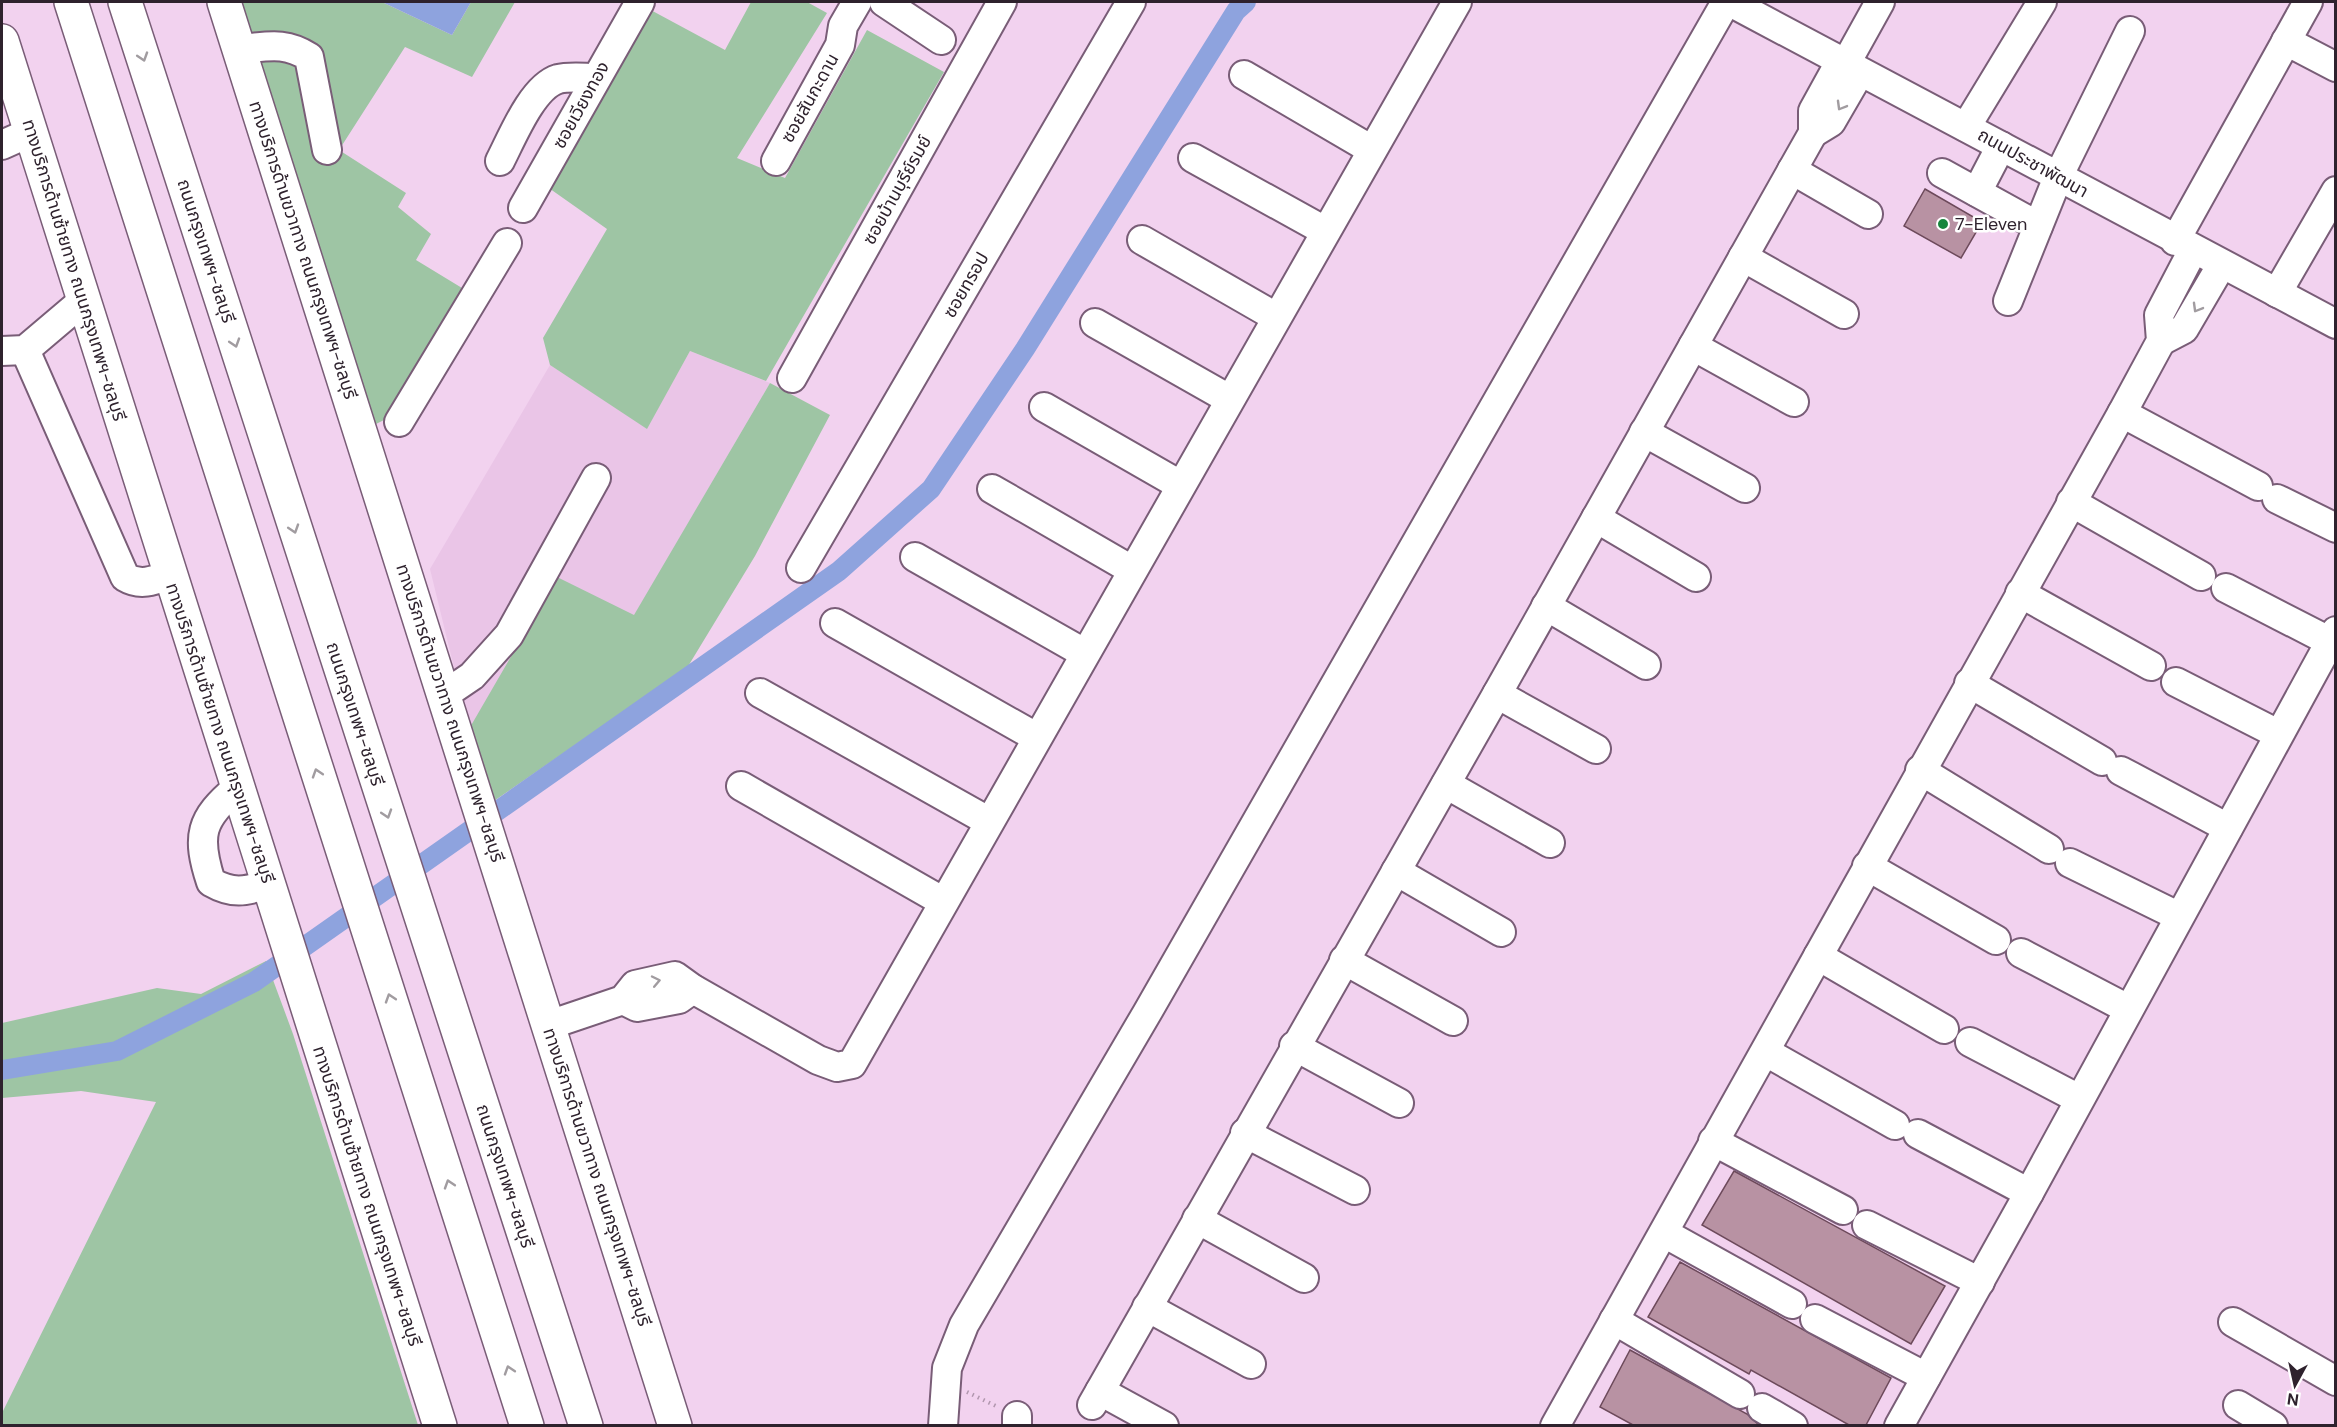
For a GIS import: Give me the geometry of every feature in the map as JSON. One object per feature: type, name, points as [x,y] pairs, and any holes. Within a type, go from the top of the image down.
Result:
[{"type":"main road","points":[[71,2],[527,1425]]},
{"type":"main road","name":"ถนนกรุงเทพฯ-ชลบุรี","points":[[125,2],[586,1425]]},
{"type":"main road","name":"ทางบริการด้านขวาทาง ถนนกรุงเทพฯ-ชลบุรี","points":[[224,2],[675,1425]]},
{"type":"main road","name":"ทางบริการด้านซ้ายทาง ถนนกรุงเทพฯ-ชลบุรี","points":[[3,52],[31,132],[169,575],[440,1425]]},
{"type":"street","name":"ซอยเวียงทอง","points":[[523,208],[640,2]]},
{"type":"street","name":"ซอยสันกะดาน","points":[[776,161],[840,45],[843,26],[857,2]]},
{"type":"street","points":[[884,2],[941,40]]},
{"type":"street","name":"ซอยบ้านบุรีย์รมย์","points":[[792,378],[1002,2]]},
{"type":"street","name":"ซอยทรอป","points":[[801,568],[1131,2]]},
{"type":"street","points":[[549,1025],[622,1000],[637,1007],[679,999],[693,989],[818,1060],[837,1067],[852,1064],[866,1043],[942,902],[1036,736],[1457,2]]},
{"type":"street","points":[[943,1425],[947,1368],[964,1325],[1158,993],[1728,2]]},
{"type":"street","name":"ถนนประชาพัฒนา","points":[[1728,2],[2336,324]]},
{"type":"street","points":[[1164,1425],[1096,1398],[1813,133],[1831,122],[1848,66],[1880,2]]},
{"type":"street","points":[[1966,127],[2042,2]]},
{"type":"street","points":[[1567,1421],[1614,1320],[1713,1141],[1766,1052],[1920,770],[2161,341],[2159,315],[2184,245],[2286,41],[2308,2]]},
{"type":"street","points":[[2008,302],[2058,177],[2130,31]]},
{"type":"street","points":[[2286,41],[2336,67]]},
{"type":"street","points":[[239,49],[281,45],[293,47],[309,57],[327,150]]},
{"type":"street","points":[[1244,75],[1372,150]]},
{"type":"street","points":[[500,161],[527,109],[543,89],[558,79],[596,78]]},
{"type":"street","points":[[2,145],[31,132]]},
{"type":"street","points":[[1977,192],[2001,146]]},
{"type":"street","points":[[1193,158],[1325,231]]},
{"type":"street","points":[[1792,170],[1868,214]]},
{"type":"street","points":[[1942,173],[2038,226]]},
{"type":"street","points":[[2277,293],[2336,191]]},
{"type":"street","points":[[1142,240],[1276,317]]},
{"type":"street","points":[[399,422],[507,243]]},
{"type":"street","points":[[1743,257],[1844,314]]},
{"type":"street","points":[[2161,341],[2184,329],[2222,264]]},
{"type":"street","points":[[84,300],[13,351],[125,577],[134,583],[146,583],[169,575]]},
{"type":"street","points":[[1095,323],[1229,399]]},
{"type":"street","points":[[1693,346],[1794,402]]},
{"type":"street","points":[[1044,407],[1180,485]]},
{"type":"street","points":[[2122,413],[2336,528]]},
{"type":"street","points":[[1644,432],[1745,488]]},
{"type":"street","points":[[444,695],[472,676],[509,635],[596,478]]},
{"type":"street","points":[[992,489],[1132,570]]},
{"type":"street","points":[[1899,1425],[2029,1193],[2332,636],[2213,582],[2071,502]]},
{"type":"street","points":[[1596,518],[1696,577]]},
{"type":"street","points":[[915,557],[1084,653]]},
{"type":"street","points":[[2020,594],[2151,666]]},
{"type":"street","points":[[1546,606],[1646,665]]},
{"type":"street","points":[[835,623],[1036,736]]},
{"type":"street","points":[[1969,682],[2111,766],[2229,828]]},
{"type":"street","points":[[2176,682],[2278,734]]},
{"type":"street","points":[[760,693],[988,821]]},
{"type":"street","points":[[1497,694],[1596,750]]},
{"type":"street","points":[[1920,770],[2059,856],[2178,916]]},
{"type":"street","points":[[1446,784],[1550,843]]},
{"type":"street","points":[[741,786],[942,902]]},
{"type":"street","points":[[237,788],[214,808],[205,823],[204,862],[211,882],[226,891],[242,893],[268,884]]},
{"type":"street","points":[[1867,866],[1996,940]]},
{"type":"street","points":[[1396,871],[1502,932]]},
{"type":"street","points":[[2020,953],[2128,1009]]},
{"type":"street","points":[[1818,956],[1944,1029]]},
{"type":"street","points":[[1344,960],[1453,1021]]},
{"type":"street","points":[[1971,1042],[2079,1099]]},
{"type":"street","points":[[1294,1046],[1399,1103]]},
{"type":"street","points":[[1766,1052],[2029,1193]]},
{"type":"street","points":[[1245,1133],[1355,1190]]},
{"type":"street","points":[[1713,1141],[1843,1210]]},
{"type":"street","points":[[1197,1219],[1304,1278]]},
{"type":"street","points":[[1867,1225],[1980,1282]]},
{"type":"street","points":[[1664,1233],[1926,1377]]},
{"type":"street","points":[[1147,1307],[1251,1364]]},
{"type":"street","points":[[1614,1320],[1793,1425]]},
{"type":"street","points":[[2233,1322],[2336,1381]]},
{"type":"street","points":[[2238,1405],[2274,1425]]},
{"type":"path","points":[[945,1381],[1017,1421]]},
{"type":"shaded area","points":[[690,351],[770,383],[634,616],[469,729],[430,569],[550,365],[647,428]]},
{"type":"green space","points":[[241,2],[382,2],[452,35],[471,2],[515,2],[472,77],[405,47],[339,150],[406,193],[398,207],[431,234],[416,260],[462,288],[384,420],[370,427]]},
{"type":"green space","points":[[751,2],[807,2],[827,13],[737,158],[785,178],[867,30],[944,72],[766,381],[690,351],[647,429],[550,365],[543,338],[607,229],[546,186],[647,8],[725,50]]},
{"type":"green space","points":[[770,383],[830,415],[755,556],[687,668],[491,803],[469,729],[557,577],[634,615]]},
{"type":"green space","points":[[266,961],[293,1034],[418,1425],[2,1425],[2,1413],[156,1102],[81,1091],[2,1098],[2,1023],[157,988],[201,994]]},
{"type":"water","points":[[382,2],[471,2],[452,35]]},
{"type":"building","name":"7-Eleven","points":[[1925,189],[1982,222],[1961,258],[1904,226]]},
{"type":"building","points":[[1734,1171],[1945,1286],[1911,1344],[1702,1225]]},
{"type":"building","points":[[1680,1262],[1891,1378],[1866,1425],[1849,1425],[1751,1370],[1749,1374],[1648,1317]]},
{"type":"building","points":[[1630,1350],[1747,1414],[1759,1425],[1633,1425],[1600,1407]]},
{"type":"waterway","points":[[2,1070],[117,1051],[254,982],[839,571],[931,489],[1025,349],[1236,11],[1246,2]]},
{"type":"place","name":"7-Eleven","points":[[1943,224]]}]
